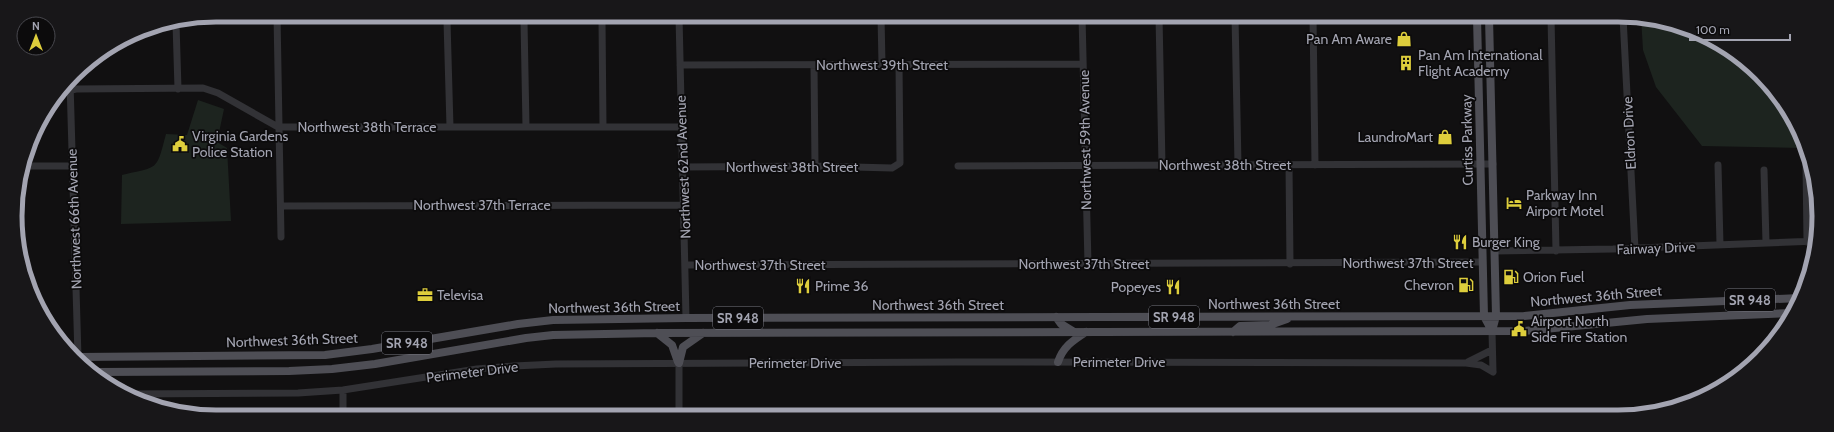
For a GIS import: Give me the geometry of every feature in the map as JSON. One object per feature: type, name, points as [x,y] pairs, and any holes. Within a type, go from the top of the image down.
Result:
[{"type":"main road","name":"Curtiss Parkway","points":[[1477,22],[1484,316]]},
{"type":"main road","name":"Curtiss Parkway","points":[[1489,22],[1496,316],[1492,331]]},
{"type":"main road","name":"Northwest 36th Street","points":[[83,357],[325,355],[372,350],[523,323],[553,320],[686,318],[1496,316],[1546,314],[1636,305],[1794,298]]},
{"type":"main road","name":"Northwest 36th Street","points":[[101,372],[289,371],[357,366],[526,338],[553,336],[657,333],[1492,331],[1548,329],[1647,319],[1786,313]]},
{"type":"main road","points":[[1484,316],[1492,331]]},
{"type":"main road","points":[[1039,332],[1052,324],[1056,317],[1061,324],[1074,332]]},
{"type":"main road","points":[[1168,332],[1176,327],[1186,317]]},
{"type":"main road","points":[[1233,332],[1240,326],[1270,325],[1292,317],[1295,326],[1303,331]]},
{"type":"main road","points":[[889,318],[889,332]]},
{"type":"main road","points":[[523,323],[526,338]]},
{"type":"main road","points":[[1058,362],[1062,351],[1068,344],[1086,332]]},
{"type":"main road","points":[[657,333],[672,345],[679,363]]},
{"type":"main road","points":[[679,363],[683,347],[703,333]]},
{"type":"main road","points":[[289,356],[289,371]]},
{"type":"street","points":[[277,22],[281,237]]},
{"type":"street","points":[[448,22],[450,127]]},
{"type":"street","points":[[524,22],[526,127]]},
{"type":"street","points":[[602,22],[603,127]]},
{"type":"street","name":"Northwest 62nd Avenue","points":[[679,22],[683,205],[686,265],[686,318]]},
{"type":"street","points":[[881,22],[882,64]]},
{"type":"street","name":"Northwest 59th Avenue","points":[[1082,22],[1088,264]]},
{"type":"street","points":[[1159,22],[1162,165]]},
{"type":"street","points":[[1235,22],[1238,166]]},
{"type":"street","points":[[1313,22],[1315,165]]},
{"type":"street","points":[[1551,22],[1556,251]]},
{"type":"street","name":"Eldron Drive","points":[[1624,22],[1635,249]]},
{"type":"street","points":[[176,26],[178,89]]},
{"type":"street","name":"Northwest 38th Street","points":[[682,167],[815,166],[892,168],[900,163],[899,64]]},
{"type":"street","name":"Northwest 39th Street","points":[[680,65],[1083,64]]},
{"type":"street","points":[[814,65],[815,166]]},
{"type":"street","name":"Northwest 38th Terrace","points":[[70,90],[212,90],[278,126],[682,126]]},
{"type":"street","name":"Northwest 66th Avenue","points":[[70,90],[77,351]]},
{"type":"street","name":"Northwest 38th Street","points":[[958,166],[1493,164]]},
{"type":"street","points":[[1289,165],[1290,264]]},
{"type":"street","points":[[1718,165],[1720,245]]},
{"type":"street","points":[[29,166],[72,166]]},
{"type":"street","points":[[1764,170],[1766,243]]},
{"type":"street","points":[[1806,170],[1807,242]]},
{"type":"street","name":"Northwest 37th Terrace","points":[[281,206],[683,205]]},
{"type":"street","name":"Fairway Drive","points":[[1495,251],[1635,249],[1807,242]]},
{"type":"street","name":"Northwest 37th Street","points":[[686,265],[1290,264],[1482,262]]},
{"type":"street","points":[[1492,331],[1492,350]]},
{"type":"street","name":"Perimeter Drive","points":[[139,394],[298,393],[343,390],[514,366],[679,363],[1466,363],[1482,365],[1493,372],[1492,350],[1466,363]]},
{"type":"street","points":[[679,363],[679,410]]},
{"type":"street","points":[[343,390],[343,410]]},
{"type":"shaded area","points":[[1641,24],[1680,32],[1715,48],[1746,70],[1764,88],[1786,119],[1799,148],[1702,146],[1656,87],[1643,50]]},
{"type":"shaded area","points":[[198,100],[224,109],[217,142],[227,148],[231,221],[121,224],[122,175],[150,168],[154,165],[160,155],[166,134],[187,135]]},
{"type":"place","name":"Pan Am Aware","points":[[1404,39]]},
{"type":"place","name":"Pan Am International Flight Academy","points":[[1406,63]]},
{"type":"place","name":"LaundroMart","points":[[1445,137]]},
{"type":"place","name":"Virginia Gardens Police Station","points":[[180,144]]},
{"type":"place","name":"Parkway Inn Airport Motel","points":[[1514,203]]},
{"type":"place","name":"Burger King","points":[[1460,242]]},
{"type":"place","name":"Orion Fuel","points":[[1511,277]]},
{"type":"place","name":"Chevron","points":[[1466,285]]},
{"type":"place","name":"Prime 36","points":[[803,286]]},
{"type":"place","name":"Popeyes","points":[[1173,287]]},
{"type":"place","name":"Televisa","points":[[425,295]]},
{"type":"place","name":"Airport North Side Fire Station","points":[[1519,329]]}]
